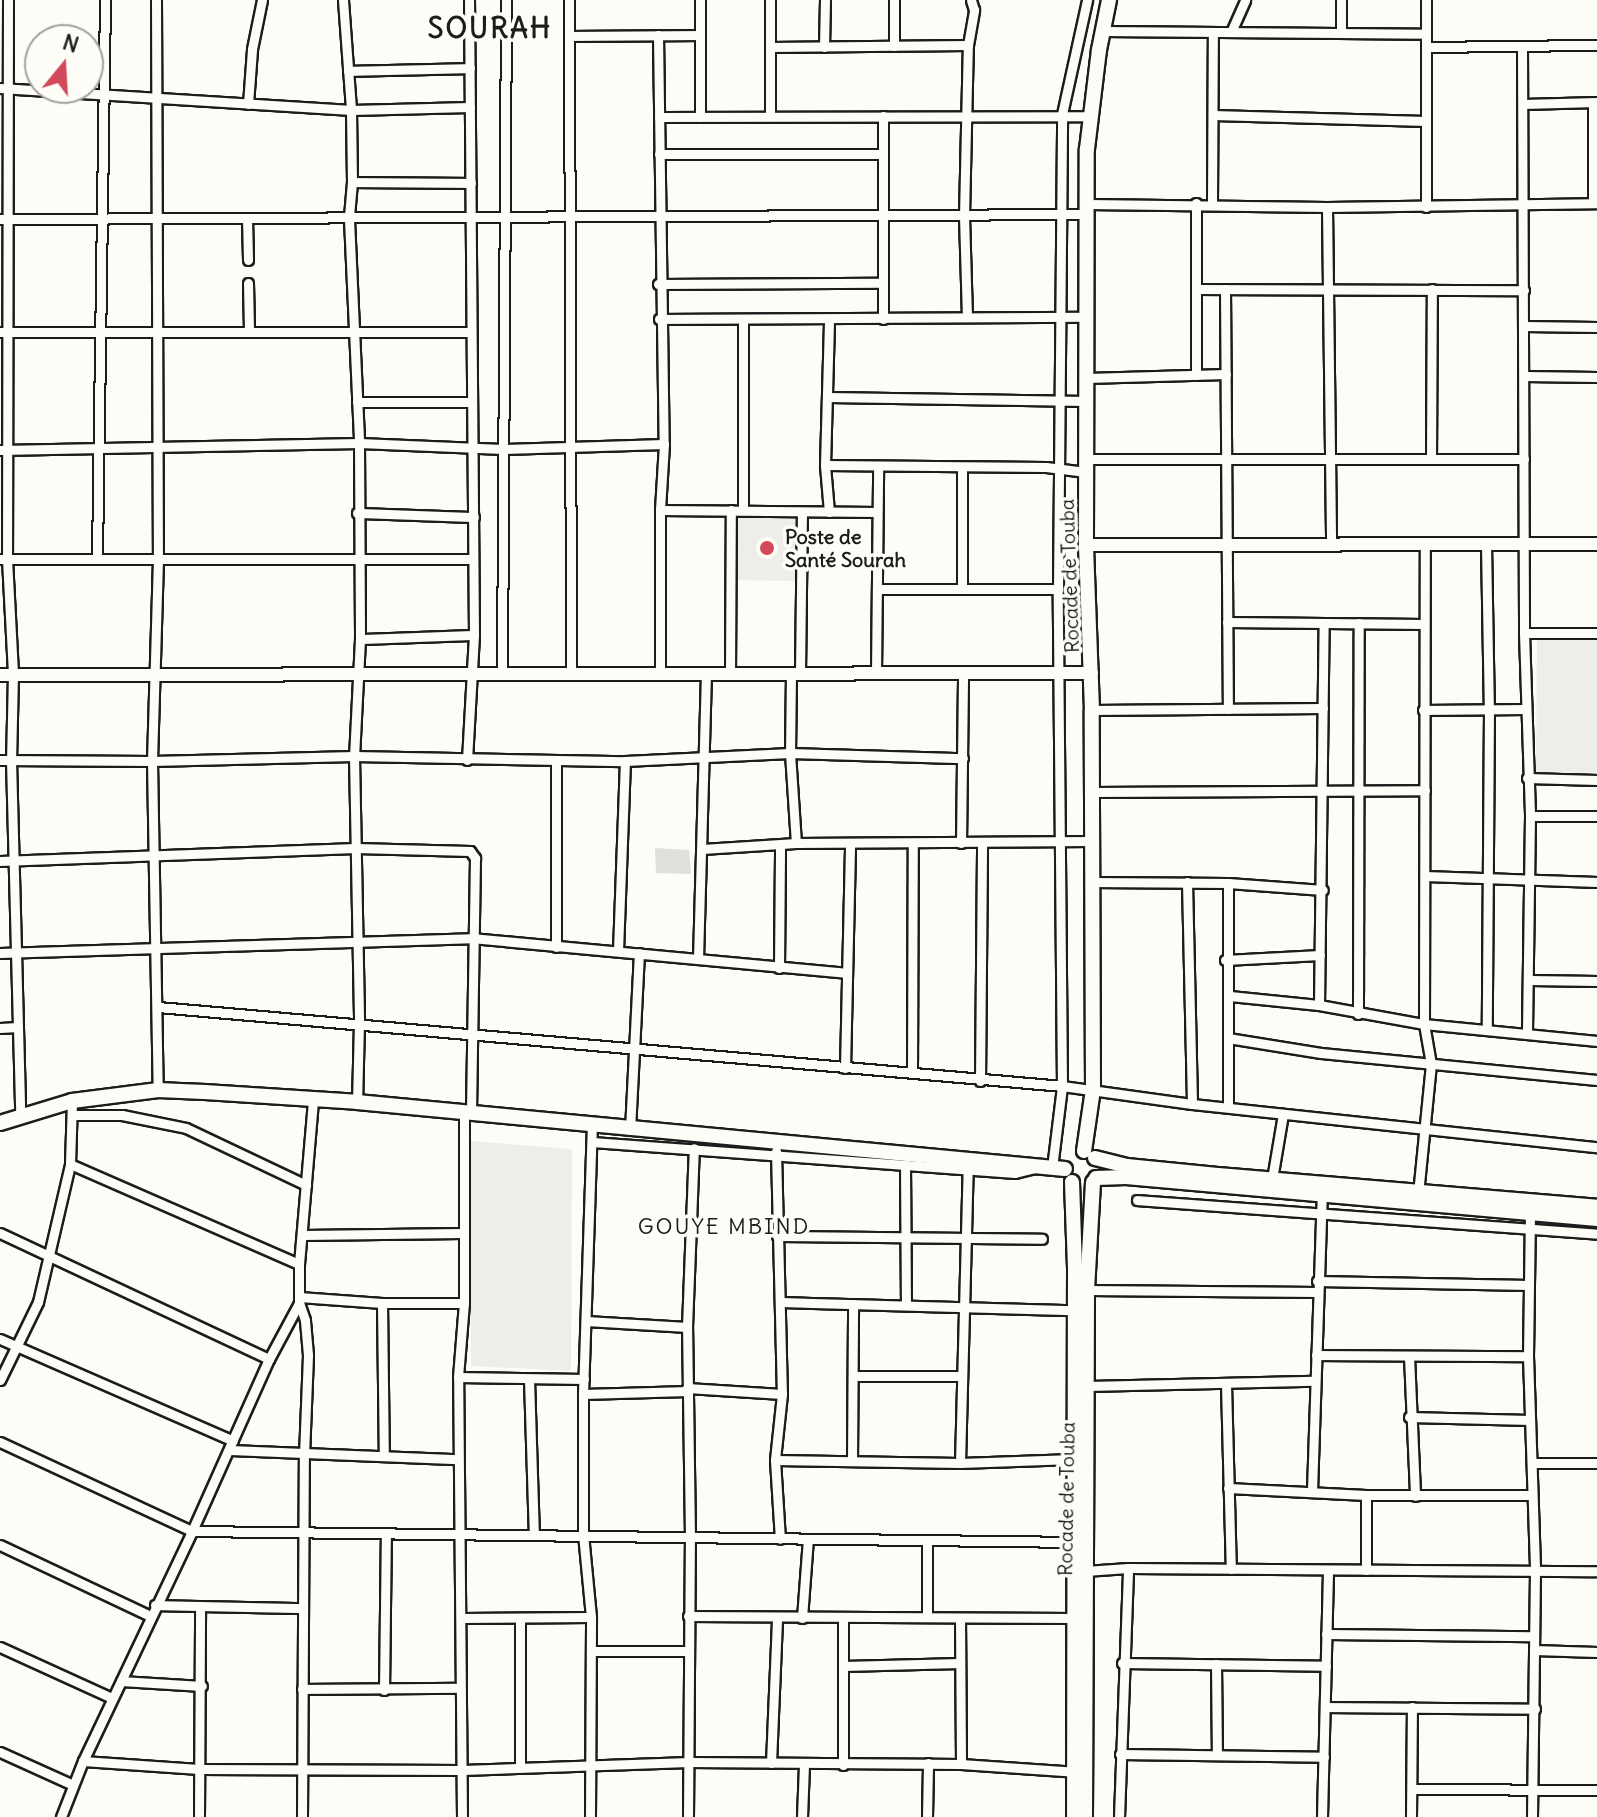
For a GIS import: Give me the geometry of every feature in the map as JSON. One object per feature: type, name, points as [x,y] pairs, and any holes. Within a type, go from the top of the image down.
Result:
[{"type":"main road","name":"Rocade de Touba","points":[[1085,1817],[1073,1618],[1087,1386],[1087,1290],[1094,1180],[1090,1154],[1093,1089],[1092,673],[1086,545],[1087,209],[1091,116],[1109,0]]},
{"type":"main road","points":[[0,1123],[20,1115],[74,1108],[158,1090],[357,1102],[630,1130],[776,1149],[1057,1171],[1080,1186],[1094,1180],[1126,1177],[1597,1219]]},
{"type":"main road","points":[[1057,1171],[1070,1155],[1090,1154],[1127,1166],[1418,1194],[1597,1207]]},
{"type":"main road","name":"Rocade de Touba","points":[[1057,1171],[1073,1310],[1073,1459],[1079,1542],[1085,1571],[1080,1772],[1074,1817]]},
{"type":"street","points":[[8,0],[4,88],[4,559],[20,1115]]},
{"type":"street","points":[[104,32],[105,0]]},
{"type":"street","points":[[156,0],[158,559],[157,674],[152,761],[158,1090]]},
{"type":"street","points":[[248,104],[252,49],[262,0]]},
{"type":"street","points":[[343,0],[351,110],[349,219],[359,443],[360,639],[354,756],[359,1022],[357,1102]]},
{"type":"street","points":[[467,760],[474,635],[474,447],[469,332],[469,0]]},
{"type":"street","points":[[502,674],[506,0]]},
{"type":"street","points":[[569,0],[571,674]]},
{"type":"street","points":[[700,0],[700,117]]},
{"type":"street","points":[[770,0],[770,116]]},
{"type":"street","points":[[824,47],[825,0]]},
{"type":"street","points":[[894,0],[894,46]]},
{"type":"street","points":[[1057,1171],[1062,1086],[1059,214],[1062,114],[1087,0]]},
{"type":"street","points":[[1231,32],[1245,0]]},
{"type":"street","points":[[1341,0],[1341,33]]},
{"type":"street","points":[[1426,0],[1426,207]]},
{"type":"street","points":[[967,317],[965,115],[968,45],[974,3]]},
{"type":"street","points":[[1102,31],[1426,34]]},
{"type":"street","points":[[1212,203],[1213,32]]},
{"type":"street","points":[[658,35],[658,284],[664,444],[660,510],[660,674]]},
{"type":"street","points":[[570,36],[700,35]]},
{"type":"street","points":[[770,47],[968,45]]},
{"type":"street","points":[[1426,47],[1597,45]]},
{"type":"street","points":[[1522,47],[1524,633],[1530,816],[1527,1034]]},
{"type":"street","points":[[348,71],[470,68]]},
{"type":"street","points":[[4,88],[24,89]]},
{"type":"street","points":[[104,95],[351,110],[470,107]]},
{"type":"street","points":[[4,219],[881,217],[1059,214],[1087,209],[1196,203],[1327,207],[1595,203],[1595,102],[1523,104]]},
{"type":"street","points":[[97,558],[102,104]]},
{"type":"street","points":[[1213,115],[1426,121]]},
{"type":"street","points":[[883,116],[883,319]]},
{"type":"street","points":[[659,117],[1091,116]]},
{"type":"street","points":[[659,154],[883,154]]},
{"type":"street","points":[[352,182],[471,183]]},
{"type":"street","points":[[1196,203],[1196,375]]},
{"type":"street","points":[[1327,207],[1331,545]]},
{"type":"street","points":[[247,218],[248,260]]},
{"type":"street","points":[[248,283],[249,330]]},
{"type":"street","points":[[658,284],[882,283]]},
{"type":"street","points":[[1196,289],[1524,290]]},
{"type":"street","points":[[1225,289],[1228,709]]},
{"type":"street","points":[[1431,458],[1432,289]]},
{"type":"street","points":[[659,319],[1086,317]]},
{"type":"street","points":[[829,319],[825,465],[829,512]]},
{"type":"street","points":[[743,320],[743,510]]},
{"type":"street","points":[[1524,326],[1597,327]]},
{"type":"street","points":[[3,332],[469,332]]},
{"type":"street","points":[[1086,378],[1226,374]]},
{"type":"street","points":[[1524,376],[1597,377]]},
{"type":"street","points":[[828,397],[1086,401]]},
{"type":"street","points":[[357,402],[471,402]]},
{"type":"street","points":[[5,449],[156,449],[359,443],[503,449],[664,444]]},
{"type":"street","points":[[825,465],[1059,468],[1226,459],[1524,459]]},
{"type":"street","points":[[876,673],[878,467]]},
{"type":"street","points":[[962,468],[962,588]]},
{"type":"street","points":[[660,510],[877,512]]},
{"type":"street","points":[[730,674],[731,510]]},
{"type":"street","points":[[357,513],[474,517]]},
{"type":"street","points":[[796,843],[790,753],[802,513]]},
{"type":"street","points":[[1418,1194],[1431,1064],[1424,1024],[1425,544]]},
{"type":"street","points":[[1486,544],[1489,709],[1487,1028]]},
{"type":"street","points":[[1086,545],[1597,544]]},
{"type":"street","points":[[4,559],[472,559]]},
{"type":"street","points":[[877,589],[1058,589]]},
{"type":"street","points":[[1227,622],[1424,624]]},
{"type":"street","points":[[1319,1005],[1323,890],[1324,623]]},
{"type":"street","points":[[1358,1014],[1359,623]]},
{"type":"street","points":[[1524,633],[1597,633]]},
{"type":"street","points":[[360,639],[474,635]]},
{"type":"street","points":[[698,959],[706,673]]},
{"type":"street","points":[[961,843],[963,673]]},
{"type":"street","points":[[6,674],[1092,673]]},
{"type":"street","points":[[1092,710],[1323,708]]},
{"type":"street","points":[[1423,710],[1526,709]]},
{"type":"street","points":[[0,760],[152,761],[354,756],[625,761],[790,753],[963,758]]},
{"type":"street","points":[[556,760],[556,947]]},
{"type":"street","points":[[618,951],[625,761]]},
{"type":"street","points":[[1527,778],[1597,780]]},
{"type":"street","points":[[1092,792],[1425,790]]},
{"type":"street","points":[[1530,816],[1597,816]]},
{"type":"street","points":[[702,849],[796,843],[1091,841]]},
{"type":"street","points":[[845,1068],[850,843]]},
{"type":"street","points":[[912,1073],[913,843]]},
{"type":"street","points":[[980,1081],[982,843]]},
{"type":"street","points":[[779,968],[780,845]]},
{"type":"street","points":[[0,861],[356,848],[470,851],[475,858],[462,1233],[464,1303],[458,1377],[462,1817]]},
{"type":"street","points":[[1425,876],[1597,882]]},
{"type":"street","points":[[1091,882],[1228,883],[1323,890]]},
{"type":"street","points":[[1187,882],[1192,1104]]},
{"type":"street","points":[[1228,883],[1225,960],[1230,996],[1228,1107]]},
{"type":"street","points":[[0,953],[471,938],[845,973]]},
{"type":"street","points":[[630,1130],[639,953]]},
{"type":"street","points":[[1225,960],[1320,955]]},
{"type":"street","points":[[1530,980],[1597,981]]},
{"type":"street","points":[[1230,996],[1319,1005],[1424,1024],[1597,1041]]},
{"type":"street","points":[[158,1007],[359,1022],[471,1035],[1093,1089],[1192,1104],[1597,1147]]},
{"type":"street","points":[[0,1028],[18,1027]]},
{"type":"street","points":[[1228,1038],[1321,1053],[1597,1080]]},
{"type":"street","points":[[302,1817],[304,1455],[308,1334],[299,1300],[299,1264],[313,1101]]},
{"type":"street","points":[[0,1380],[38,1302],[70,1164],[74,1108],[186,1128],[306,1185]]},
{"type":"street","points":[[1272,1179],[1283,1114]]},
{"type":"street","points":[[590,1817],[591,1617],[583,1534],[583,1394],[592,1126]]},
{"type":"street","points":[[592,1142],[776,1149],[905,1165],[968,1164],[960,1463]]},
{"type":"street","points":[[688,1817],[690,1537],[687,1327],[694,1148]]},
{"type":"street","points":[[776,1149],[782,1394],[775,1460],[780,1539]]},
{"type":"street","points":[[70,1164],[299,1264]]},
{"type":"street","points":[[905,1165],[906,1304]]},
{"type":"street","points":[[1312,1491],[1322,1195]]},
{"type":"street","points":[[1137,1200],[1597,1234]]},
{"type":"street","points":[[1530,1213],[1528,1356],[1535,1571],[1532,1817]]},
{"type":"street","points":[[0,1233],[269,1359]]},
{"type":"street","points":[[303,1235],[462,1233]]},
{"type":"street","points":[[777,1236],[1042,1239]]},
{"type":"street","points":[[1317,1281],[1529,1285]]},
{"type":"street","points":[[1087,1290],[1318,1292]]},
{"type":"street","points":[[299,1300],[464,1303]]},
{"type":"street","points":[[61,1817],[112,1698],[299,1300]]},
{"type":"street","points":[[781,1302],[1073,1310]]},
{"type":"street","points":[[382,1303],[384,1456]]},
{"type":"street","points":[[852,1461],[853,1304]]},
{"type":"street","points":[[586,1321],[687,1327]]},
{"type":"street","points":[[0,1339],[231,1446],[304,1455],[458,1459]]},
{"type":"street","points":[[1316,1355],[1528,1356]]},
{"type":"street","points":[[1409,1356],[1409,1417],[1415,1496]]},
{"type":"street","points":[[853,1376],[960,1376]]},
{"type":"street","points":[[458,1377],[584,1379]]},
{"type":"street","points":[[529,1379],[534,1535]]},
{"type":"street","points":[[1087,1386],[1314,1381]]},
{"type":"street","points":[[1226,1384],[1231,1569]]},
{"type":"street","points":[[583,1394],[687,1390],[782,1394]]},
{"type":"street","points":[[1409,1417],[1530,1420]]},
{"type":"street","points":[[0,1442],[192,1531],[1079,1542]]},
{"type":"street","points":[[775,1460],[960,1463],[1073,1459]]},
{"type":"street","points":[[1532,1463],[1597,1463]]},
{"type":"street","points":[[1228,1488],[1366,1495],[1532,1495]]},
{"type":"street","points":[[1366,1495],[1366,1570]]},
{"type":"street","points":[[384,1690],[386,1533]]},
{"type":"street","points":[[802,1618],[808,1539]]},
{"type":"street","points":[[927,1540],[927,1617]]},
{"type":"street","points":[[0,1545],[150,1616]]},
{"type":"street","points":[[1119,1817],[1122,1663],[1128,1568]]},
{"type":"street","points":[[1085,1571],[1128,1568],[1597,1571]]},
{"type":"street","points":[[1322,1817],[1328,1570]]},
{"type":"street","points":[[155,1605],[303,1608]]},
{"type":"street","points":[[199,1817],[200,1606]]},
{"type":"street","points":[[688,1616],[777,1619],[1073,1618]]},
{"type":"street","points":[[462,1618],[591,1617]]},
{"type":"street","points":[[520,1618],[520,1766]]},
{"type":"street","points":[[843,1618],[843,1765]]},
{"type":"street","points":[[960,1618],[961,1764]]},
{"type":"street","points":[[771,1763],[777,1619]]},
{"type":"street","points":[[1326,1634],[1533,1636]]},
{"type":"street","points":[[0,1647],[112,1698]]},
{"type":"street","points":[[1534,1650],[1597,1652]]},
{"type":"street","points":[[591,1651],[688,1651]]},
{"type":"street","points":[[843,1666],[960,1663]]},
{"type":"street","points":[[1122,1663],[1326,1666]]},
{"type":"street","points":[[1216,1664],[1217,1754]]},
{"type":"street","points":[[121,1681],[202,1686]]},
{"type":"street","points":[[302,1689],[460,1688]]},
{"type":"street","points":[[1326,1707],[1535,1709]]},
{"type":"street","points":[[1411,1817],[1412,1707]]},
{"type":"street","points":[[0,1752],[73,1785]]},
{"type":"street","points":[[1120,1754],[1324,1757]]},
{"type":"street","points":[[83,1761],[199,1769],[302,1770],[462,1770],[689,1762],[928,1763],[1080,1772]]},
{"type":"street","points":[[927,1817],[928,1763]]},
{"type":"street","points":[[802,1817],[804,1764]]},
{"type":"street","points":[[1412,1789],[1597,1790]]},
{"type":"shaded area","name":"Poste de Santé Sourah","points":[[735,515],[799,516],[799,581],[735,580]]},
{"type":"shaded area","points":[[1537,639],[1597,640],[1597,773],[1536,772]]},
{"type":"shaded area","points":[[655,848],[689,850],[691,874],[656,873]]},
{"type":"shaded area","points":[[471,1141],[572,1149],[571,1371],[471,1366]]},
{"type":"place","name":"Poste de Santé Sourah","points":[[767,548]]},
{"type":"district","name":"SOURAH","points":[[490,28]]},
{"type":"district","name":"GOUYE MBIND","points":[[724,1227]]}]
